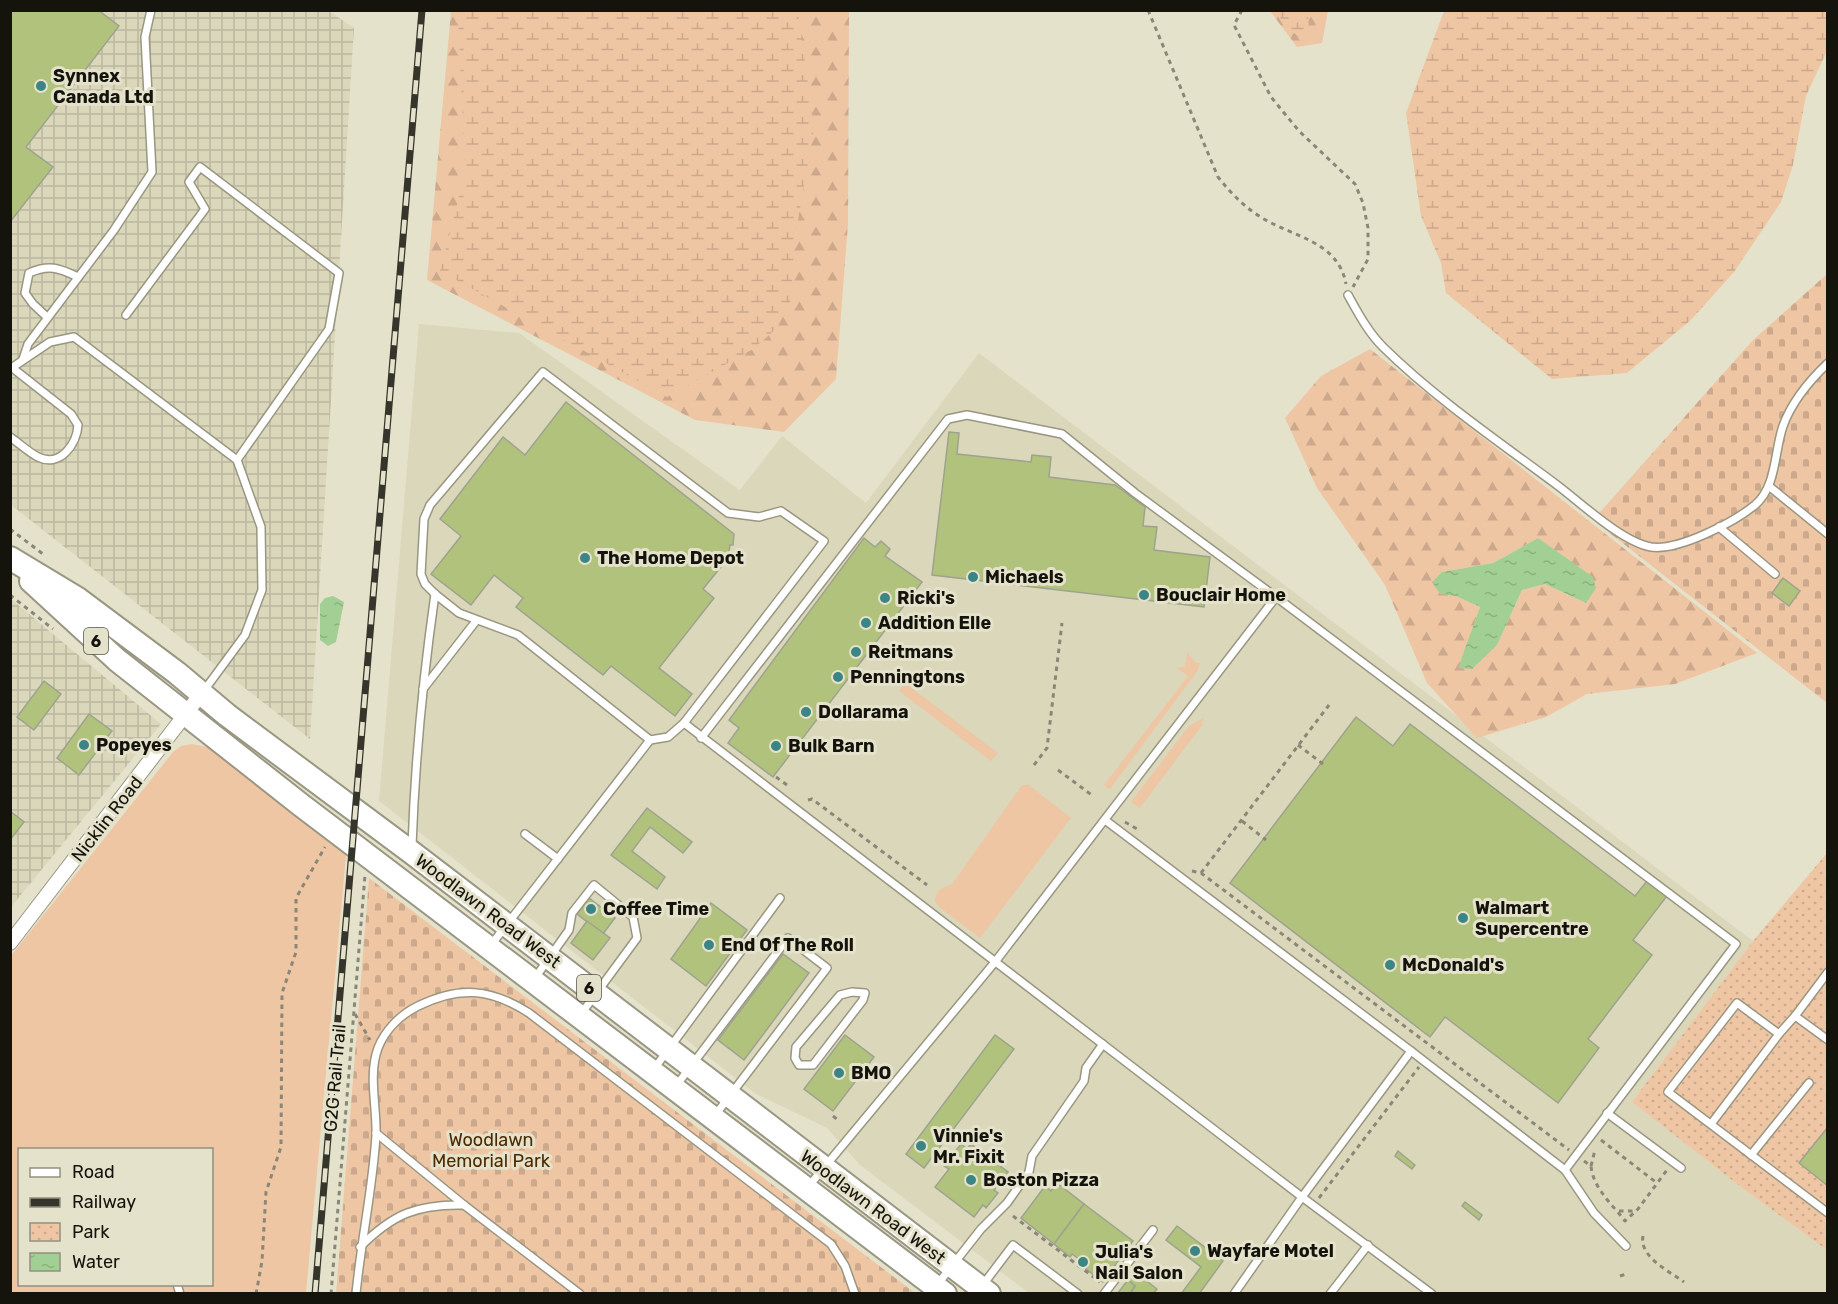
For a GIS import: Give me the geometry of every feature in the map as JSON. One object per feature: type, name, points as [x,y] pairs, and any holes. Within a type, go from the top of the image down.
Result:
[{"type":"main road","name":"Woodlawn Road West","points":[[10,559],[78,599],[550,957],[729,1097],[951,1265],[982,1292]]},
{"type":"main road","name":"Woodlawn Road West","points":[[10,559],[117,660],[301,805],[940,1290]]},
{"type":"street","name":"Nicklin Road","points":[[10,943],[201,694]]},
{"type":"lane","points":[[22,360],[28,344],[114,230],[152,172],[145,37],[151,10]]},
{"type":"lane","points":[[126,315],[205,209],[189,182],[200,167],[339,273],[328,328],[237,460]]},
{"type":"lane","points":[[47,317],[25,293],[30,273],[42,267],[55,266],[78,277]]},
{"type":"lane","points":[[1348,295],[1362,321],[1381,345],[1415,376],[1638,544],[1654,547],[1671,545],[1719,527],[1756,504],[1770,487],[1777,444],[1794,403],[1827,363]]},
{"type":"lane","points":[[10,437],[39,458],[51,459],[63,454],[74,444],[78,425],[71,414],[11,367],[50,342],[74,337],[237,460],[261,526],[262,590],[245,635],[201,694]]},
{"type":"lane","points":[[490,947],[650,740],[668,737],[684,723],[824,541],[782,511],[759,517],[728,513],[543,372],[430,505],[424,519],[421,574],[424,584],[459,613],[518,635],[650,740]]},
{"type":"lane","points":[[701,738],[948,419],[967,415],[1062,434],[1135,493],[1736,944],[1565,1170]]},
{"type":"lane","points":[[1770,487],[1827,534]]},
{"type":"lane","points":[[1719,527],[1774,574]]},
{"type":"lane","points":[[411,852],[413,793],[422,691],[435,594]]},
{"type":"lane","points":[[807,1189],[822,1168],[995,962],[1276,597]]},
{"type":"lane","points":[[422,691],[476,621]]},
{"type":"lane","points":[[684,723],[1302,1197],[1432,1293]]},
{"type":"lane","points":[[1104,820],[1565,1170],[1594,1213],[1626,1246]]},
{"type":"lane","points":[[525,834],[558,859]]},
{"type":"lane","points":[[534,980],[569,930],[572,913],[594,885],[633,917],[637,938],[580,1016]]},
{"type":"lane","points":[[652,1071],[780,898]]},
{"type":"lane","points":[[675,1088],[788,938],[827,968],[713,1118]]},
{"type":"lane","points":[[1711,1124],[1827,972]]},
{"type":"lane","points":[[356,1293],[376,1133],[374,1093],[377,1051],[383,1037],[401,1017],[444,994],[458,991],[488,994],[517,1005],[831,1244],[845,1266],[855,1293]]},
{"type":"lane","points":[[852,992],[865,993],[863,1000],[813,1065],[800,1065],[795,1058],[796,1047],[840,995],[852,992]]},
{"type":"lane","points":[[1779,1034],[1737,1003],[1668,1092],[1827,1213]]},
{"type":"lane","points":[[1795,1016],[1827,1040]]},
{"type":"lane","points":[[940,1290],[951,1265],[981,1229],[1007,1203],[1029,1172],[1032,1156],[1084,1081],[1086,1068],[1103,1044]]},
{"type":"lane","points":[[1234,1293],[1411,1051]]},
{"type":"lane","points":[[1752,1155],[1809,1083]]},
{"type":"lane","points":[[1608,1113],[1681,1168]]},
{"type":"lane","points":[[376,1133],[464,1205],[580,1293]]},
{"type":"lane","points":[[360,1247],[392,1218],[408,1211],[425,1207],[464,1205]]},
{"type":"lane","points":[[1104,1293],[1153,1230]]},
{"type":"lane","points":[[982,1292],[1013,1245],[1077,1293]]},
{"type":"lane","points":[[1330,1293],[1368,1245]]},
{"type":"path","points":[[1148,10],[1218,177],[1232,194],[1258,216],[1322,246],[1338,259],[1348,295]]},
{"type":"path","points":[[1242,10],[1234,25],[1271,97],[1299,130],[1355,184],[1363,203],[1368,228],[1368,259],[1357,284],[1348,295]]},
{"type":"path","points":[[1034,765],[1047,748],[1062,623]]},
{"type":"path","points":[[1201,873],[1329,705]]},
{"type":"path","points":[[1298,745],[1323,764]]},
{"type":"path","points":[[1058,770],[1094,796]]},
{"type":"path","points":[[776,777],[787,785]]},
{"type":"path","points":[[808,800],[812,799],[927,885]]},
{"type":"path","points":[[1241,820],[1266,840]]},
{"type":"path","points":[[256,1293],[262,1261],[266,1192],[281,1147],[282,993],[296,952],[296,898],[327,842]]},
{"type":"path","name":"G2G Rail Trail","points":[[331,1293],[366,864]]},
{"type":"path","points":[[1187,869],[1201,873],[1432,1049],[1591,1166],[1592,1176],[1599,1188],[1625,1221],[1638,1209],[1673,1162]]},
{"type":"path","points":[[354,1013],[377,1051]]},
{"type":"path","points":[[1314,1205],[1432,1049]]},
{"type":"path","points":[[833,1116],[838,1120]]},
{"type":"path","points":[[1601,1140],[1657,1183]]},
{"type":"path","points":[[1617,1211],[1625,1213],[1638,1209]]},
{"type":"path","points":[[1013,1216],[1102,1284],[1108,1275]]},
{"type":"path","points":[[1643,1236],[1642,1244],[1647,1254],[1684,1282]]},
{"type":"path","points":[[1620,1276],[1626,1274]]},
{"type":"shaded area","points":[[10,11],[329,11],[354,28],[310,739],[11,505]]},
{"type":"shaded area","points":[[419,324],[519,333],[740,490],[782,436],[866,503],[979,353],[1753,941],[1632,1102],[1746,1191],[1827,1250],[1827,1293],[1029,1293],[860,1165],[827,1128],[756,1094],[379,801]]},
{"type":"shaded area","points":[[11,599],[161,724],[11,907]]},
{"type":"green space","points":[[451,11],[849,11],[848,224],[836,379],[784,432],[695,420],[427,280]]},
{"type":"green space","points":[[458,11],[798,11],[814,129],[795,237],[791,300],[777,328],[753,349],[667,397],[440,271],[465,173]]},
{"type":"green space","points":[[1270,11],[1328,11],[1322,43],[1297,47]]},
{"type":"green space","points":[[1277,11],[1308,11],[1309,32],[1300,38],[1283,23]]},
{"type":"green space","points":[[1444,11],[1827,11],[1827,51],[1806,96],[1793,165],[1781,202],[1734,272],[1691,320],[1627,373],[1552,379],[1446,293],[1441,263],[1421,216],[1406,113]]},
{"type":"green space","points":[[1827,274],[1827,703],[1593,520],[1752,341]]},
{"type":"green space","points":[[1370,349],[1757,653],[1675,684],[1587,694],[1546,717],[1477,738],[1427,683],[1385,585],[1317,488],[1285,418],[1321,376]],"holes":[[[1538,538],[1586,603],[1545,584],[1522,590],[1497,645],[1459,668],[1480,607],[1456,596],[1442,572],[1493,563]]]},
{"type":"green space","points":[[1187,652],[1196,663],[1200,663],[1198,670],[1110,789],[1104,785],[1188,676],[1177,668],[1185,667]]},
{"type":"green space","points":[[905,683],[998,753],[991,761],[899,691]]},
{"type":"green space","points":[[1205,717],[1201,722],[1203,724],[1140,808],[1131,802],[1189,726]]},
{"type":"green space","points":[[192,744],[212,748],[340,845],[346,855],[306,1293],[11,1293],[10,957],[173,752],[181,746]]},
{"type":"green space","points":[[1022,785],[1029,785],[1071,818],[980,938],[939,907],[935,901],[936,897],[940,889],[952,884]]},
{"type":"green space","points":[[1827,853],[1827,1250],[1746,1191],[1632,1102],[1753,941]]},
{"type":"green space","name":"Woodlawn Memorial Park","points":[[369,878],[915,1293],[336,1294]]},
{"type":"water","points":[[1538,538],[1593,577],[1596,588],[1586,603],[1545,584],[1522,590],[1497,645],[1472,669],[1458,668],[1480,607],[1456,596],[1440,594],[1432,582],[1442,572],[1493,563]]},
{"type":"water","points":[[333,596],[344,602],[336,642],[328,646],[320,640],[320,604],[325,598]]},
{"type":"building","name":"Synnex Canada Ltd","points":[[10,10],[98,10],[119,26],[26,147],[53,167],[10,222]]},
{"type":"building","name":"The Home Depot","points":[[566,402],[734,534],[727,563],[724,563],[703,589],[714,598],[659,668],[692,694],[675,716],[611,666],[603,675],[516,607],[523,598],[494,575],[471,605],[431,574],[461,536],[440,519],[503,437],[525,455]]},
{"type":"building","points":[[949,432],[959,433],[957,454],[1031,462],[1032,455],[1051,457],[1049,477],[1115,485],[1145,507],[1143,526],[1157,527],[1154,550],[1210,557],[1204,607],[932,575]]},
{"type":"building","points":[[864,538],[875,547],[881,541],[890,549],[885,556],[922,582],[773,777],[728,743],[739,728],[729,720]]},
{"type":"building","points":[[1783,578],[1800,591],[1789,606],[1772,593]]},
{"type":"building","points":[[44,681],[61,694],[34,730],[17,717]]},
{"type":"building","name":"Popeyes","points":[[89,714],[112,731],[79,775],[57,758]]},
{"type":"building","name":"Walmart Supercentre","points":[[1356,717],[1393,746],[1410,724],[1635,896],[1647,881],[1667,896],[1633,940],[1652,955],[1588,1039],[1599,1048],[1558,1103],[1445,1017],[1430,1037],[1230,883]]},
{"type":"building","points":[[647,808],[692,842],[683,853],[650,827],[632,851],[665,877],[657,889],[611,855]]},
{"type":"building","points":[[10,811],[24,822],[10,840]]},
{"type":"building","points":[[589,898],[615,918],[603,934],[577,914]]},
{"type":"building","name":"End Of The Roll","points":[[711,903],[747,930],[706,986],[671,959]]},
{"type":"building","points":[[587,921],[610,938],[593,960],[571,943]]},
{"type":"building","points":[[783,954],[809,973],[744,1060],[718,1040]]},
{"type":"building","name":"BMO","points":[[845,1035],[874,1057],[833,1111],[804,1089]]},
{"type":"building","points":[[995,1035],[1014,1049],[924,1168],[906,1154]]},
{"type":"building","points":[[1828,1127],[1828,1186],[1799,1163]]},
{"type":"building","name":"Boston Pizza","points":[[961,1144],[967,1149],[971,1144],[1008,1172],[994,1190],[998,1193],[986,1208],[983,1205],[974,1217],[935,1187],[949,1169],[944,1166]]},
{"type":"building","points":[[1398,1151],[1415,1165],[1412,1169],[1395,1156]]},
{"type":"building","points":[[1057,1183],[1084,1204],[1054,1244],[1021,1218],[1045,1186],[1051,1191]]},
{"type":"building","points":[[1465,1202],[1482,1215],[1479,1220],[1462,1206]]},
{"type":"building","points":[[1084,1204],[1133,1241],[1103,1282],[1086,1269],[1088,1266],[1072,1254],[1070,1257],[1054,1244]]},
{"type":"building","name":"Wayfare Motel","points":[[1177,1226],[1223,1261],[1199,1294],[1181,1294],[1201,1267],[1166,1240]]},
{"type":"building","points":[[1134,1271],[1157,1289],[1153,1294],[1130,1294],[1135,1286],[1128,1280]]},
{"type":"building","points":[[1128,1280],[1135,1286],[1129,1294],[1117,1294]]},
{"type":"railway","points":[[315,1294],[422,10]]},
{"type":"place","name":"Synnex Canada Ltd","points":[[41,86]]},
{"type":"place","name":"The Home Depot","points":[[585,558]]},
{"type":"place","name":"Michaels","points":[[973,577]]},
{"type":"place","name":"Bouclair Home","points":[[1144,595]]},
{"type":"place","name":"Ricki's","points":[[885,598]]},
{"type":"place","name":"Addition Elle","points":[[866,623]]},
{"type":"place","name":"Reitmans","points":[[856,652]]},
{"type":"place","name":"Penningtons","points":[[838,677]]},
{"type":"place","name":"Dollarama","points":[[806,712]]},
{"type":"place","name":"Popeyes","points":[[84,745]]},
{"type":"place","name":"Bulk Barn","points":[[776,746]]},
{"type":"place","name":"Coffee Time","points":[[591,909]]},
{"type":"place","name":"Walmart Supercentre","points":[[1463,918]]},
{"type":"place","name":"End Of The Roll","points":[[709,945]]},
{"type":"place","name":"McDonald's","points":[[1390,965]]},
{"type":"place","name":"BMO","points":[[839,1073]]},
{"type":"place","name":"Vinnie's Mr. Fixit","points":[[921,1146]]},
{"type":"place","name":"Boston Pizza","points":[[971,1180]]},
{"type":"place","name":"Wayfare Motel","points":[[1195,1251]]},
{"type":"place","name":"Julia's Nail Salon","points":[[1083,1262]]}]
